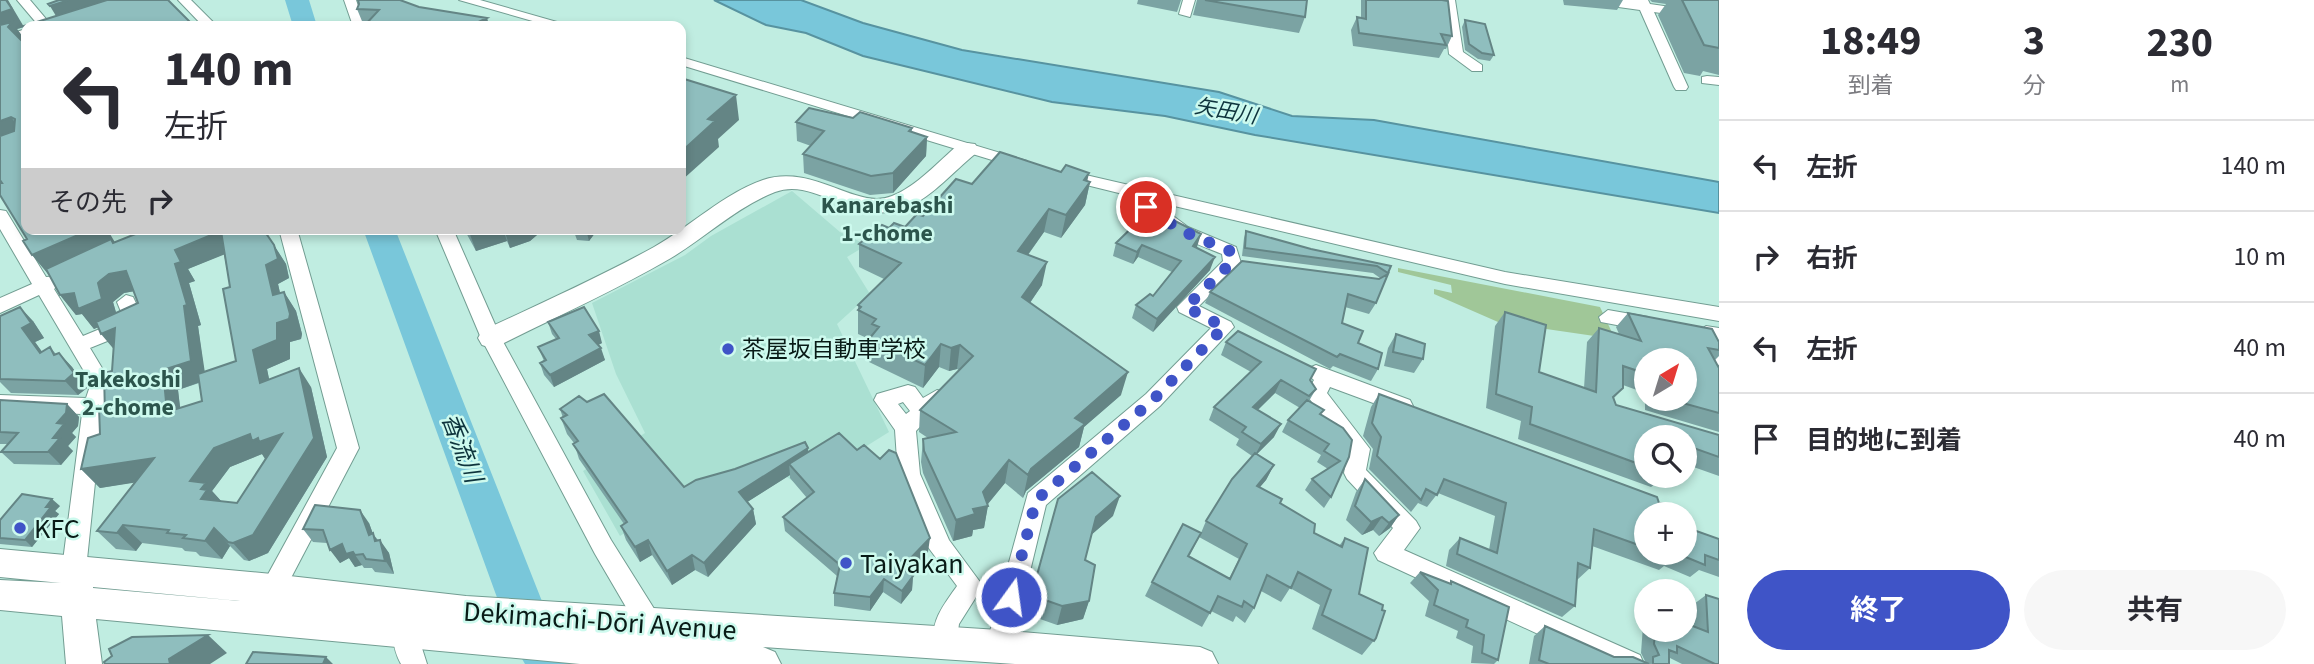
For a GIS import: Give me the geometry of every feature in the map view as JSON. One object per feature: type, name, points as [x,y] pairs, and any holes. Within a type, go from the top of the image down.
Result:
[{"type":"main road","points":[[491,338],[663,253],[768,186],[789,179],[806,182],[868,207],[883,206],[900,201],[967,149]]},
{"type":"main road","name":"Dekimachi-Dōri Avenue","points":[[0,563],[76,584],[410,649],[487,640],[636,632],[829,636],[999,646],[1200,664]]},
{"type":"main road","points":[[76,584],[85,664]]},
{"type":"main road","name":"Dekimachi-Dōri Avenue","points":[[0,595],[76,584],[272,589],[636,632],[684,661],[763,664]]},
{"type":"street","points":[[23,0],[47,21]]},
{"type":"street","points":[[184,0],[205,21]]},
{"type":"street","points":[[350,0],[357,21]]},
{"type":"street","points":[[465,0],[545,21]]},
{"type":"street","points":[[1185,14],[1189,0]]},
{"type":"street","points":[[1449,0],[1456,54],[1477,68]]},
{"type":"street","points":[[1597,0],[1644,3],[1719,18]]},
{"type":"street","points":[[1644,3],[1681,87]]},
{"type":"street","points":[[0,41],[21,35]]},
{"type":"street","points":[[686,63],[967,149],[1046,170],[1505,278],[1719,314]]},
{"type":"street","points":[[1142,193],[1146,207],[1182,231],[1230,251],[1241,264],[1186,307],[1247,339]]},
{"type":"street","points":[[0,215],[101,383],[93,406],[76,584]]},
{"type":"street","points":[[272,589],[348,448],[290,235]]},
{"type":"street","points":[[446,235],[491,338],[603,547],[636,632]]},
{"type":"street","points":[[0,306],[68,275]]},
{"type":"street","points":[[79,345],[135,322],[126,302]]},
{"type":"street","points":[[1608,317],[1712,334],[1719,358]]},
{"type":"street","points":[[999,646],[1036,500],[1153,400],[1224,327]]},
{"type":"street","points":[[1303,367],[1325,378],[1425,414]]},
{"type":"street","points":[[1325,378],[1316,394],[1359,449],[1355,473],[1408,528],[1386,553],[1631,664]]},
{"type":"street","points":[[905,428],[956,379]]},
{"type":"street","points":[[922,412],[908,393],[884,400],[905,428],[909,474],[940,547],[971,586],[947,621],[946,643]]},
{"type":"street","points":[[0,403],[93,406]]},
{"type":"street","points":[[829,636],[1036,664]]},
{"type":"shaded area","name":"茶屋坂自動車学校","points":[[792,191],[840,232],[867,245],[847,257],[870,294],[837,324],[889,432],[801,487],[784,475],[676,500],[620,536],[583,471],[645,433],[616,374],[592,303],[685,255],[711,236]]},
{"type":"shaded area","points":[[1398,268],[1600,307],[1615,339],[1498,322],[1434,294],[1434,289],[1452,293],[1451,285],[1398,272]]},
{"type":"water","name":"矢田川","points":[[714,0],[801,0],[863,23],[962,50],[1219,92],[1292,116],[1374,120],[1719,182],[1719,213],[1255,135],[1165,116],[1052,102],[863,56],[806,33],[766,25]]},
{"type":"building","points":[[0,0],[6,0],[12,9],[0,13]]},
{"type":"building","points":[[69,0],[50,6],[48,4]]},
{"type":"building","points":[[107,0],[168,0],[189,21],[40,21]]},
{"type":"building","points":[[358,0],[400,0],[419,7],[487,18],[481,21],[369,21],[379,10],[357,9]]},
{"type":"building","points":[[1205,0],[1307,0],[1305,17]]},
{"type":"building","points":[[1366,0],[1448,1],[1452,36],[1441,34],[1446,45],[1359,33],[1357,17],[1366,19]]},
{"type":"building","points":[[1682,0],[1719,0],[1719,48],[1704,45]]},
{"type":"building","points":[[1465,20],[1485,24],[1494,55],[1482,53],[1469,44]]},
{"type":"building","points":[[12,22],[8,27],[21,40],[21,229],[0,195],[0,136],[14,131],[15,119],[11,117],[0,121],[0,25]]},
{"type":"building","points":[[686,80],[736,95],[708,119],[715,121],[686,147]]},
{"type":"building","points":[[809,108],[853,118],[860,112],[912,128],[909,131],[927,137],[893,173],[871,176],[803,154],[824,131],[796,122]]},
{"type":"building","points":[[1000,152],[1061,172],[1066,165],[1089,173],[1084,180],[1090,182],[1066,215],[1049,209],[1018,251],[1047,262],[1022,297],[1128,372],[1075,418],[1085,424],[1031,469],[1028,475],[1009,460],[983,492],[988,506],[973,509],[975,514],[956,520],[924,451],[923,439],[956,432],[920,410],[973,356],[960,345],[951,348],[941,344],[925,365],[869,339],[879,327],[872,324],[876,319],[858,310],[861,307],[858,305],[901,263],[859,244],[882,225],[889,228],[894,223],[905,227],[917,214],[923,216],[956,179],[972,184]]},
{"type":"building","points":[[1151,209],[1201,234],[1193,246],[1215,257],[1157,319],[1136,305],[1150,294],[1153,296],[1181,261],[1142,245],[1137,252],[1116,243]]},
{"type":"building","points":[[1246,231],[1311,249],[1391,266],[1388,273],[1377,266],[1245,248]]},
{"type":"building","points":[[25,235],[78,235],[32,255],[23,241],[27,239]]},
{"type":"building","points":[[133,235],[211,235],[175,250],[181,262],[175,264],[187,305],[184,306],[191,361],[163,370],[167,412],[202,401],[198,374],[236,361],[223,289],[230,287],[222,235],[267,235],[274,245],[278,259],[266,265],[273,295],[284,292],[289,319],[277,323],[277,340],[253,350],[260,383],[299,368],[314,438],[253,535],[233,543],[228,542],[214,528],[205,541],[167,533],[169,530],[123,525],[117,533],[97,531],[154,458],[81,469],[88,438],[100,434],[99,407],[105,414],[104,373],[112,371],[115,328],[101,334],[96,322],[138,303],[126,271],[109,274],[100,281],[98,283],[102,299],[78,309],[74,293],[60,295],[46,269],[111,239],[113,243]],"holes":[[[250,434],[252,441],[258,438],[259,442],[282,434],[237,503],[201,499],[207,490],[201,489],[206,483],[190,481],[214,448]]]},
{"type":"building","points":[[1242,261],[1379,279],[1388,274],[1376,303],[1348,294],[1342,323],[1363,331],[1358,343],[1382,353],[1378,369],[1340,354],[1337,357],[1210,292]]},
{"type":"building","points":[[20,307],[31,323],[22,328],[40,353],[50,347],[54,355],[59,353],[74,373],[65,381],[0,379],[0,316]]},
{"type":"building","points":[[584,307],[599,331],[589,335],[601,348],[550,375],[540,363],[546,360],[538,347],[559,338],[548,322]]},
{"type":"building","points":[[1505,312],[1546,325],[1539,372],[1596,392],[1599,328],[1641,341],[1628,313],[1712,329],[1719,342],[1719,350],[1708,348],[1719,368],[1719,413],[1698,407],[1698,348],[1634,348],[1634,370],[1623,366],[1623,388],[1613,397],[1616,405],[1685,425],[1634,425],[1634,462],[1530,424],[1532,407],[1496,394]]},
{"type":"building","points":[[1238,331],[1316,369],[1310,380],[1316,389],[1309,396],[1281,380],[1253,407],[1281,424],[1261,444],[1242,432],[1246,427],[1214,407],[1261,362],[1226,342]]},
{"type":"building","points":[[1396,334],[1425,344],[1423,359],[1393,352]]},
{"type":"building","points":[[604,394],[684,487],[696,480],[735,469],[805,442],[808,448],[739,492],[753,509],[704,563],[692,555],[667,571],[648,540],[635,547],[621,526],[627,522],[573,444],[578,441],[561,418],[567,415],[560,409],[579,396],[587,402]]},
{"type":"building","points":[[1379,394],[1657,497],[1659,502],[1634,502],[1634,543],[1594,529],[1590,568],[1578,563],[1575,606],[1457,554],[1460,538],[1497,553],[1506,503],[1444,479],[1437,495],[1426,489],[1421,500],[1377,456],[1381,437],[1372,423]]},
{"type":"building","points":[[0,400],[67,404],[66,413],[57,423],[64,424],[53,438],[60,438],[48,452],[1,452],[18,433],[0,432]]},
{"type":"building","points":[[1307,400],[1324,410],[1320,414],[1343,428],[1352,440],[1349,457],[1331,497],[1312,479],[1340,461],[1324,451],[1329,444],[1288,420]]},
{"type":"building","points":[[1697,429],[1719,435],[1719,457],[1697,449]]},
{"type":"building","points":[[839,433],[857,450],[864,445],[880,459],[889,450],[896,453],[930,538],[901,568],[913,576],[902,591],[884,579],[870,597],[834,593],[840,565],[783,517],[814,492],[789,464]]},
{"type":"building","points":[[1255,453],[1274,465],[1257,486],[1282,499],[1280,503],[1315,524],[1314,533],[1342,547],[1345,538],[1368,548],[1359,594],[1383,605],[1382,610],[1385,611],[1374,641],[1322,615],[1331,590],[1298,572],[1291,588],[1267,575],[1254,608],[1244,601],[1242,607],[1218,596],[1210,613],[1152,582],[1183,524],[1201,533],[1188,556],[1230,579],[1247,544],[1206,521],[1232,479]]},
{"type":"building","points":[[1092,472],[1120,496],[1096,517],[1085,560],[1095,565],[1089,601],[1062,606],[1028,594],[1032,574],[1037,575],[1058,499]]},
{"type":"building","points":[[1365,479],[1399,515],[1389,523],[1382,517],[1371,522],[1355,506]]},
{"type":"building","points":[[22,494],[52,499],[46,507],[51,507],[25,540],[0,538],[0,520]]},
{"type":"building","points":[[315,505],[360,510],[369,535],[373,533],[375,541],[380,540],[385,561],[366,559],[363,554],[355,555],[353,552],[346,554],[342,544],[330,550],[323,530],[303,529]]},
{"type":"building","points":[[1697,531],[1719,539],[1719,560],[1705,555],[1705,565],[1697,562]]},
{"type":"building","points":[[1420,572],[1451,584],[1451,581],[1509,607],[1498,660],[1482,653],[1484,635],[1466,627],[1468,620],[1434,605],[1438,590]]},
{"type":"building","points":[[1706,595],[1719,599],[1719,664],[1677,646],[1677,653],[1669,650],[1669,664],[1653,664],[1653,657],[1659,655],[1654,642],[1697,642],[1697,628],[1708,632]]},
{"type":"building","points":[[1545,626],[1614,657],[1633,657],[1649,664],[1549,664],[1539,660]]},
{"type":"building","points":[[208,635],[169,659],[170,664],[104,662],[112,656],[109,649],[132,637]]},
{"type":"building","points":[[253,652],[326,657],[323,664],[246,664]]},
{"type":"waterway","name":"香流川","points":[[297,0],[303,21]]},
{"type":"waterway","name":"香流川","points":[[381,235],[531,632],[551,664]]},
{"type":"place","name":"茶屋坂自動車学校","points":[[728,349]]},
{"type":"place","name":"KFC","points":[[20,528]]},
{"type":"place","name":"Taiyakan","points":[[846,563]]},
{"type":"district","name":"Kanarebashi 1-chome","points":[[887,219]]},
{"type":"district","name":"Takekoshi 2-chome","points":[[128,393]]},
{"type":"route","points":[[1011,597],[1036,500],[1153,400],[1224,327],[1186,307],[1232,262],[1230,251],[1182,231],[1146,207]]}]
